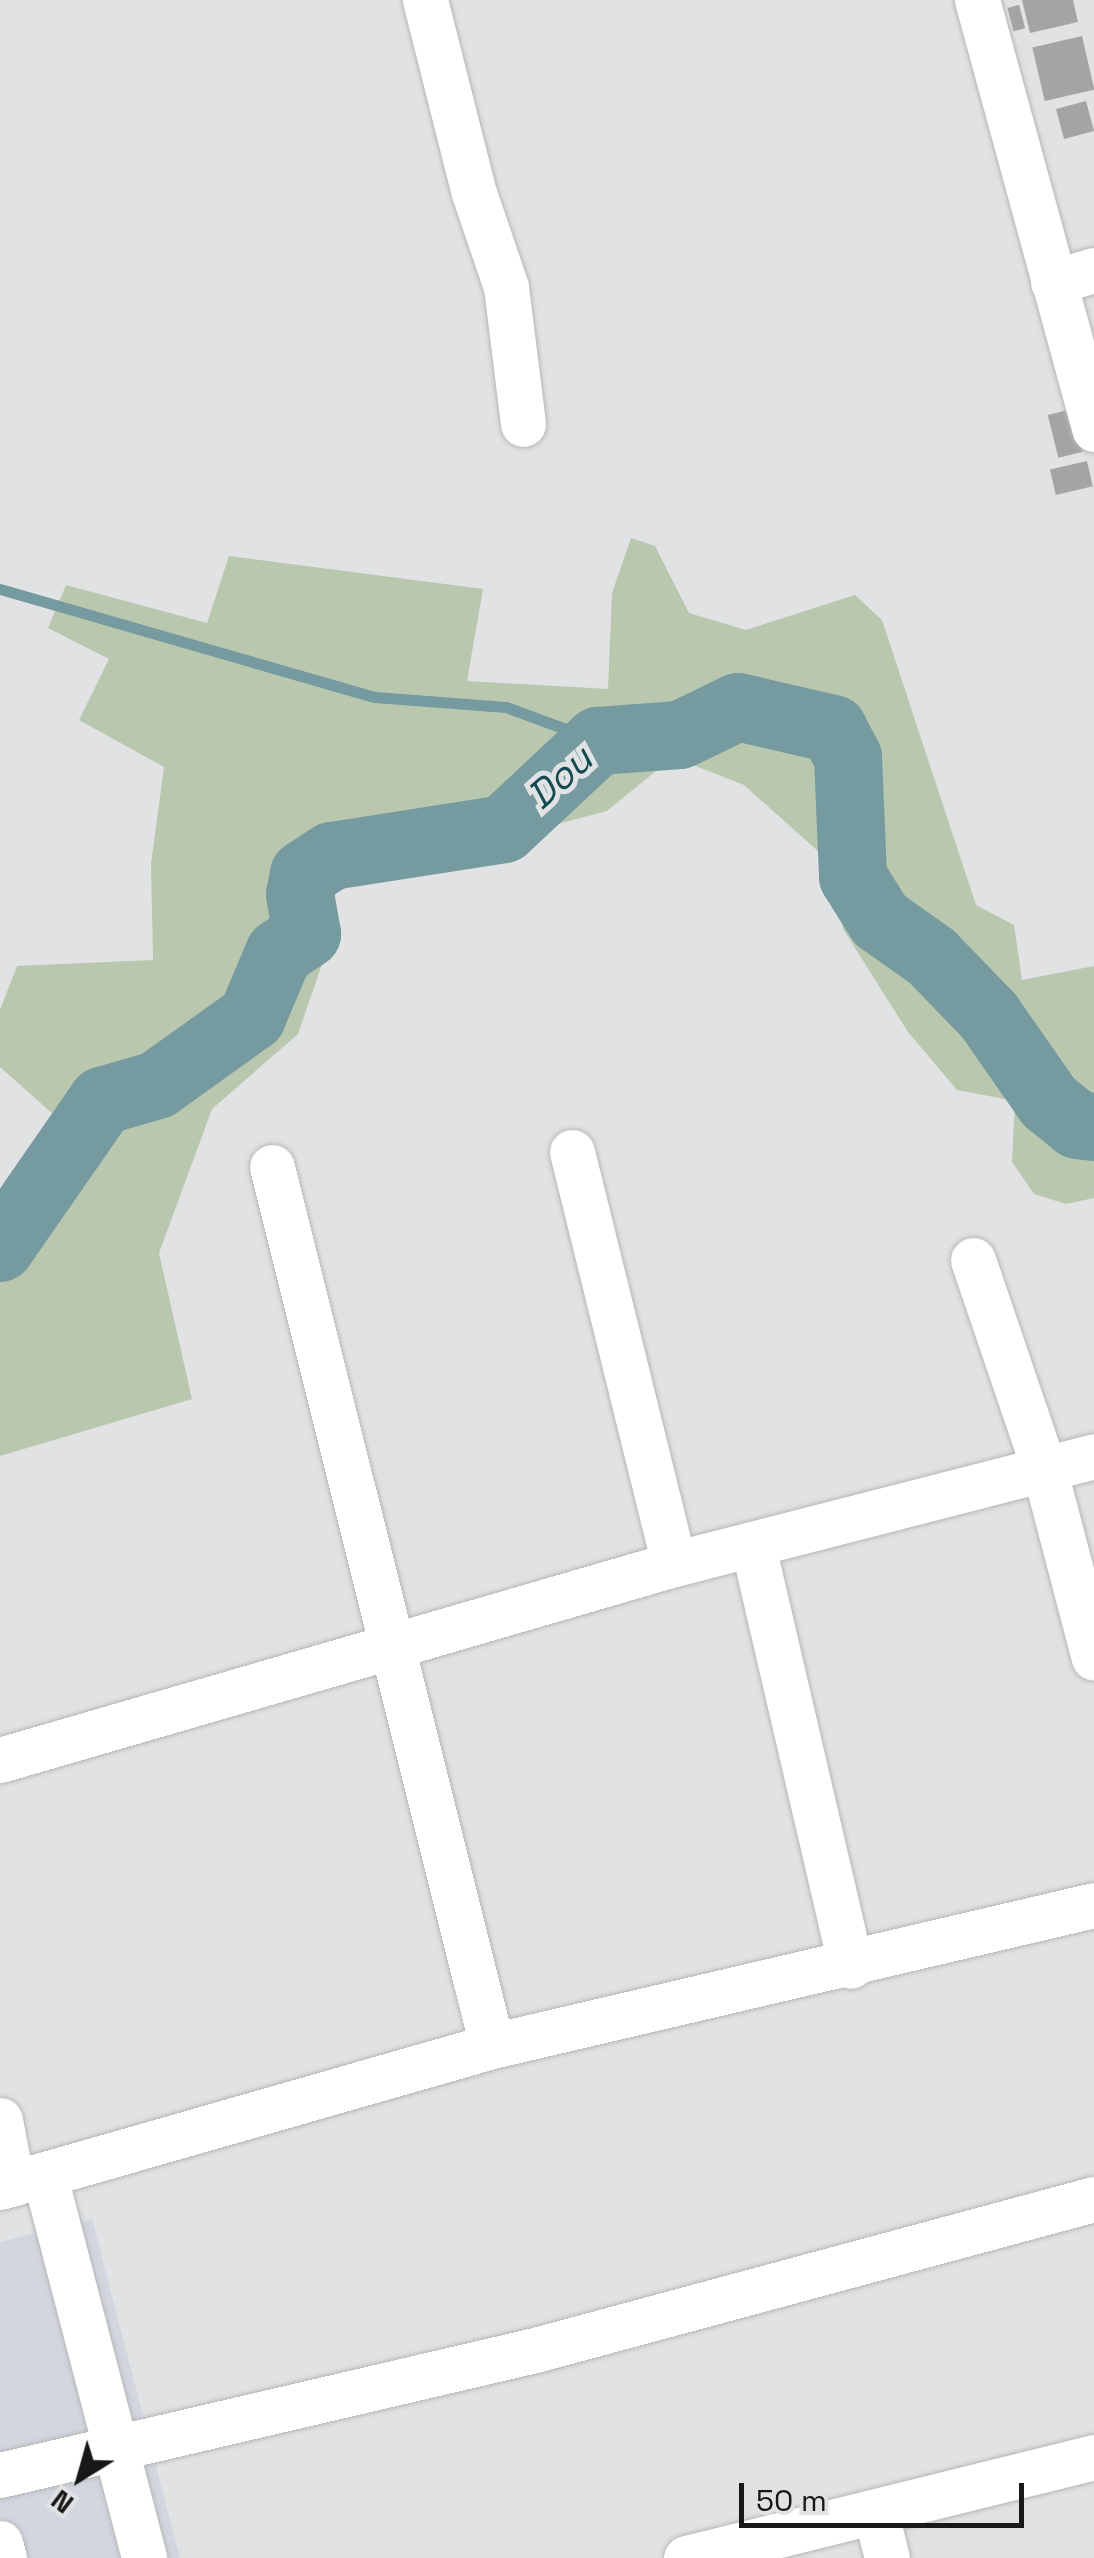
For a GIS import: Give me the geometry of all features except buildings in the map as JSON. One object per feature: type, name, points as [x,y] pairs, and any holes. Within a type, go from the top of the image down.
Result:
[{"type":"street","points":[[425,0],[506,287],[523,424]]},
{"type":"street","points":[[976,0],[1073,276],[1094,429]]},
{"type":"street","points":[[572,1152],[674,1564]]},
{"type":"street","points":[[272,1168],[492,2046]]},
{"type":"street","points":[[973,1260],[1044,1468],[1094,1658]]},
{"type":"street","points":[[0,1760],[674,1564],[1094,1456]]},
{"type":"street","points":[[753,1546],[850,1966]]},
{"type":"street","points":[[19,2183],[492,2046],[850,1966],[1094,1906]]},
{"type":"street","points":[[0,2120],[19,2183],[116,2448],[144,2558]]},
{"type":"street","points":[[0,2475],[536,2350],[1094,2199]]},
{"type":"street","points":[[686,2558],[1094,2457]]},
{"type":"street","points":[[876,2514],[886,2558]]},
{"type":"street","points":[[0,2543],[4,2558]]},
{"type":"shaded area","points":[[92,2219],[180,2558],[0,2558],[0,2242]]},
{"type":"green space","points":[[631,538],[655,546],[689,613],[746,630],[855,595],[882,620],[976,905],[1014,925],[1022,980],[1094,966],[1094,1198],[1066,1204],[1034,1194],[1012,1162],[1015,1101],[957,1090],[908,1032],[843,929],[829,861],[744,785],[673,757],[607,811],[313,889],[322,964],[298,1034],[212,1109],[159,1253],[192,1399],[0,1456],[0,1190],[10,1179],[28,1189],[70,1129],[0,1067],[0,1010],[17,966],[153,960],[151,864],[164,767],[79,720],[109,659],[48,628],[66,585],[207,623],[229,556],[483,589],[467,681],[608,689],[612,593]]},
{"type":"waterway","points":[[0,589],[375,697],[506,707],[598,741]]},
{"type":"waterway","name":"Dou","points":[[0,1248],[102,1101],[157,1085],[252,1017],[279,953],[307,934],[300,895],[304,874],[332,856],[504,829],[598,741],[680,735],[738,707],[833,729],[848,757],[853,877],[880,920],[932,957],[989,1016],[1049,1102],[1077,1125],[1094,1127]]}]
